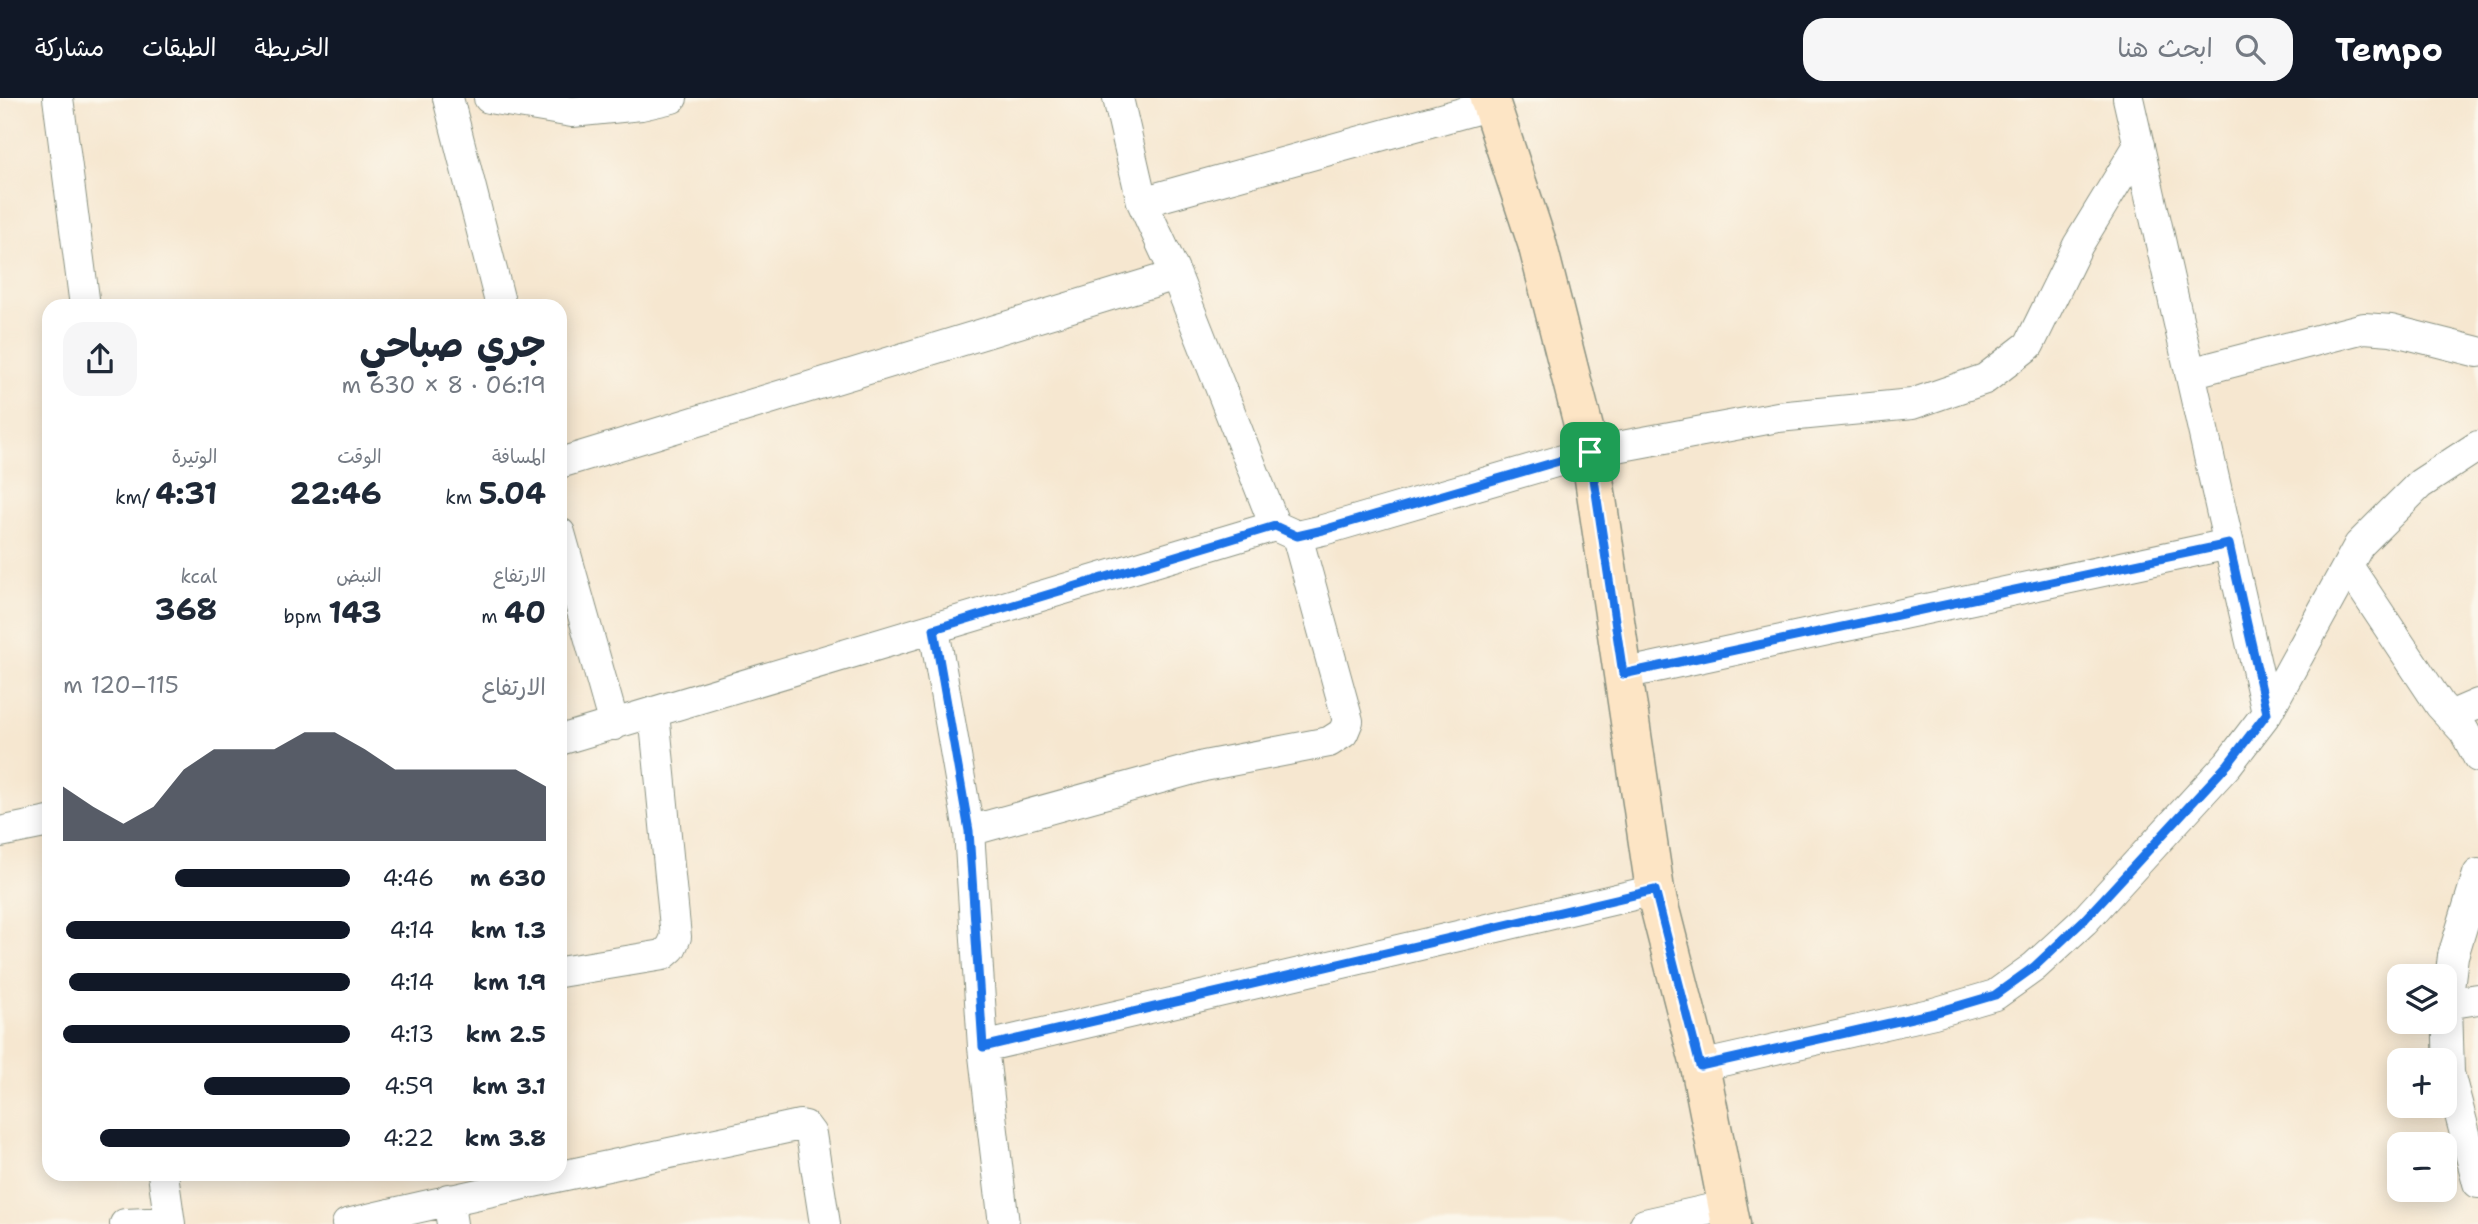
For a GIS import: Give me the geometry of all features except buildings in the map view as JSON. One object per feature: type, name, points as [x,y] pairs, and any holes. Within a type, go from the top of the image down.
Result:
[{"type":"street","points":[[58,98],[84,299]]},
{"type":"street","points":[[448,98],[499,299]]},
{"type":"street","points":[[489,98],[571,105],[641,105],[672,98]]},
{"type":"street","points":[[969,831],[1204,766],[1329,742],[1343,733],[1348,721],[1286,531],[1142,202],[1118,98]]},
{"type":"street","points":[[2128,98],[2267,713]]},
{"type":"street","points":[[1142,202],[1490,102],[1537,243],[1590,452],[1655,890],[1700,1066],[1728,1215],[1645,1224]]},
{"type":"street","points":[[567,738],[934,629],[1286,531],[1323,530],[1590,452],[1779,417],[1912,404],[1985,379],[2029,345],[2078,245],[2138,145]]},
{"type":"street","points":[[567,461],[1176,275]]},
{"type":"street","points":[[2190,373],[2364,328],[2391,330],[2478,352]]},
{"type":"street","points":[[1700,1066],[1934,1013],[1995,995],[2034,967],[2084,920],[2228,764],[2267,713],[2359,545],[2420,484],[2478,446]]},
{"type":"street","points":[[1623,674],[2229,544]]},
{"type":"street","points":[[567,558],[614,725]]},
{"type":"street","points":[[2348,566],[2450,716],[2464,731],[2478,757]]},
{"type":"street","points":[[934,629],[969,831],[983,1047],[1004,1224]]},
{"type":"street","points":[[2450,716],[2478,705]]},
{"type":"street","points":[[567,971],[663,955],[671,948],[676,937],[654,713]]},
{"type":"street","points":[[0,832],[42,823]]},
{"type":"street","points":[[2452,964],[2478,874]]},
{"type":"street","points":[[983,1047],[1655,890]]},
{"type":"street","points":[[2457,1002],[2478,999]]},
{"type":"street","points":[[2448,1034],[2449,1073],[2478,1182]]},
{"type":"street","points":[[567,1177],[800,1125],[805,1126],[811,1134],[825,1224]]},
{"type":"street","points":[[125,1224],[170,1223],[164,1181]]},
{"type":"street","points":[[347,1224],[545,1181]]},
{"type":"route","points":[[1590,452],[1623,674],[2229,544],[2267,713],[2228,764],[2084,920],[2034,967],[1995,995],[1934,1013],[1700,1066],[1655,890],[983,1047],[969,831],[934,629],[1275,526],[1297,536],[1323,530],[1590,452]]}]
